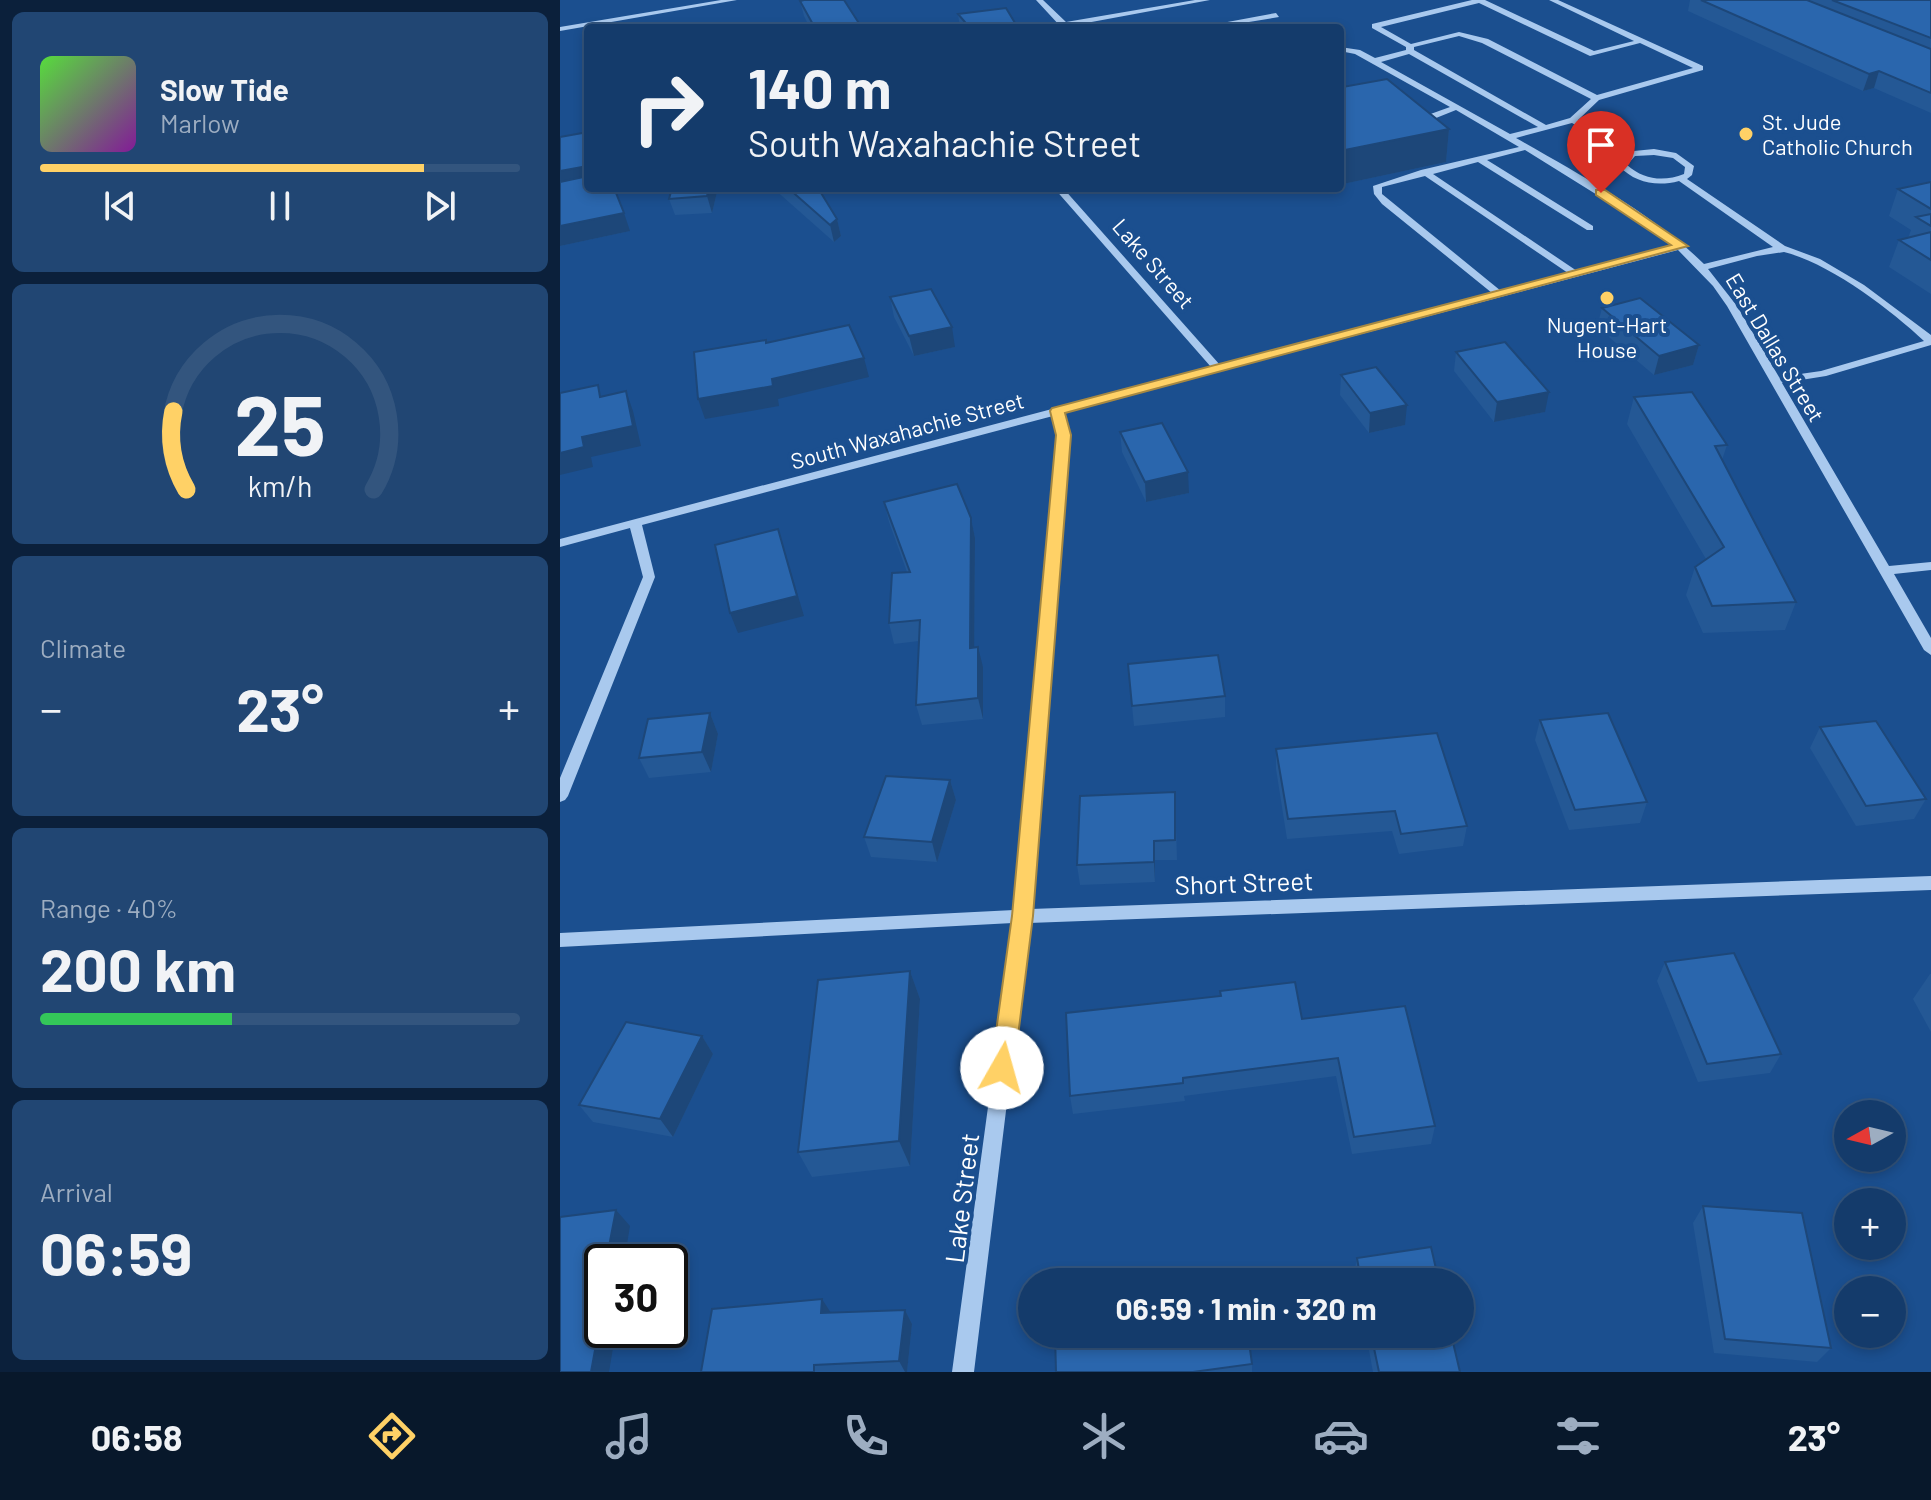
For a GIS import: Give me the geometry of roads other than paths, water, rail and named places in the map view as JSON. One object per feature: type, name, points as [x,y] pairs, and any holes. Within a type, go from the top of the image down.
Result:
[{"type":"street","points":[[590,24],[734,0]]},
{"type":"street","points":[[1039,0],[1064,24]]},
{"type":"street","points":[[1077,24],[1207,0]]},
{"type":"street","points":[[1546,128],[1375,26],[1480,0],[1593,54],[1641,41]]},
{"type":"street","points":[[1510,137],[1573,120],[1596,98],[1700,68],[1552,0]]},
{"type":"street","points":[[1223,24],[1276,15]]},
{"type":"street","points":[[560,29],[584,25]]},
{"type":"street","points":[[1374,61],[1459,34],[1485,41],[1596,98]]},
{"type":"street","name":"East Dallas Street","points":[[1344,50],[1357,52],[1374,61],[1527,147],[1681,246],[1704,267],[1732,306],[1931,650]]},
{"type":"street","points":[[1424,128],[1428,118],[1457,107]]},
{"type":"street","points":[[1573,120],[1633,154],[1666,153],[1685,161],[1691,171],[1682,179],[1663,182],[1633,175],[1623,166],[1624,161],[1633,154]]},
{"type":"street","points":[[1498,293],[1378,194],[1377,186],[1527,147]]},
{"type":"street","points":[[1456,155],[1466,162]]},
{"type":"street","points":[[1479,159],[1590,228]]},
{"type":"street","points":[[1424,172],[1574,273]]},
{"type":"street","points":[[1682,179],[1781,248],[1803,253],[1915,324],[1931,342],[1822,374],[1774,381]]},
{"type":"street","name":"Lake Street","points":[[1062,192],[1217,368]]},
{"type":"street","name":"South Waxahachie Street","points":[[560,543],[1681,246]]},
{"type":"street","points":[[1704,267],[1781,248]]},
{"type":"street","name":"Lake Street","points":[[963,1372],[1022,916],[1064,435],[1057,411]]},
{"type":"street","points":[[560,796],[649,577],[635,523]]},
{"type":"street","points":[[1885,571],[1931,566]]},
{"type":"street","name":"Short Street","points":[[560,940],[1022,916],[1931,883]]},
{"type":"place","name":"St. Jude Catholic Church","points":[[1746,134]]},
{"type":"place","name":"Nugent-Hart House","points":[[1607,298]]}]
